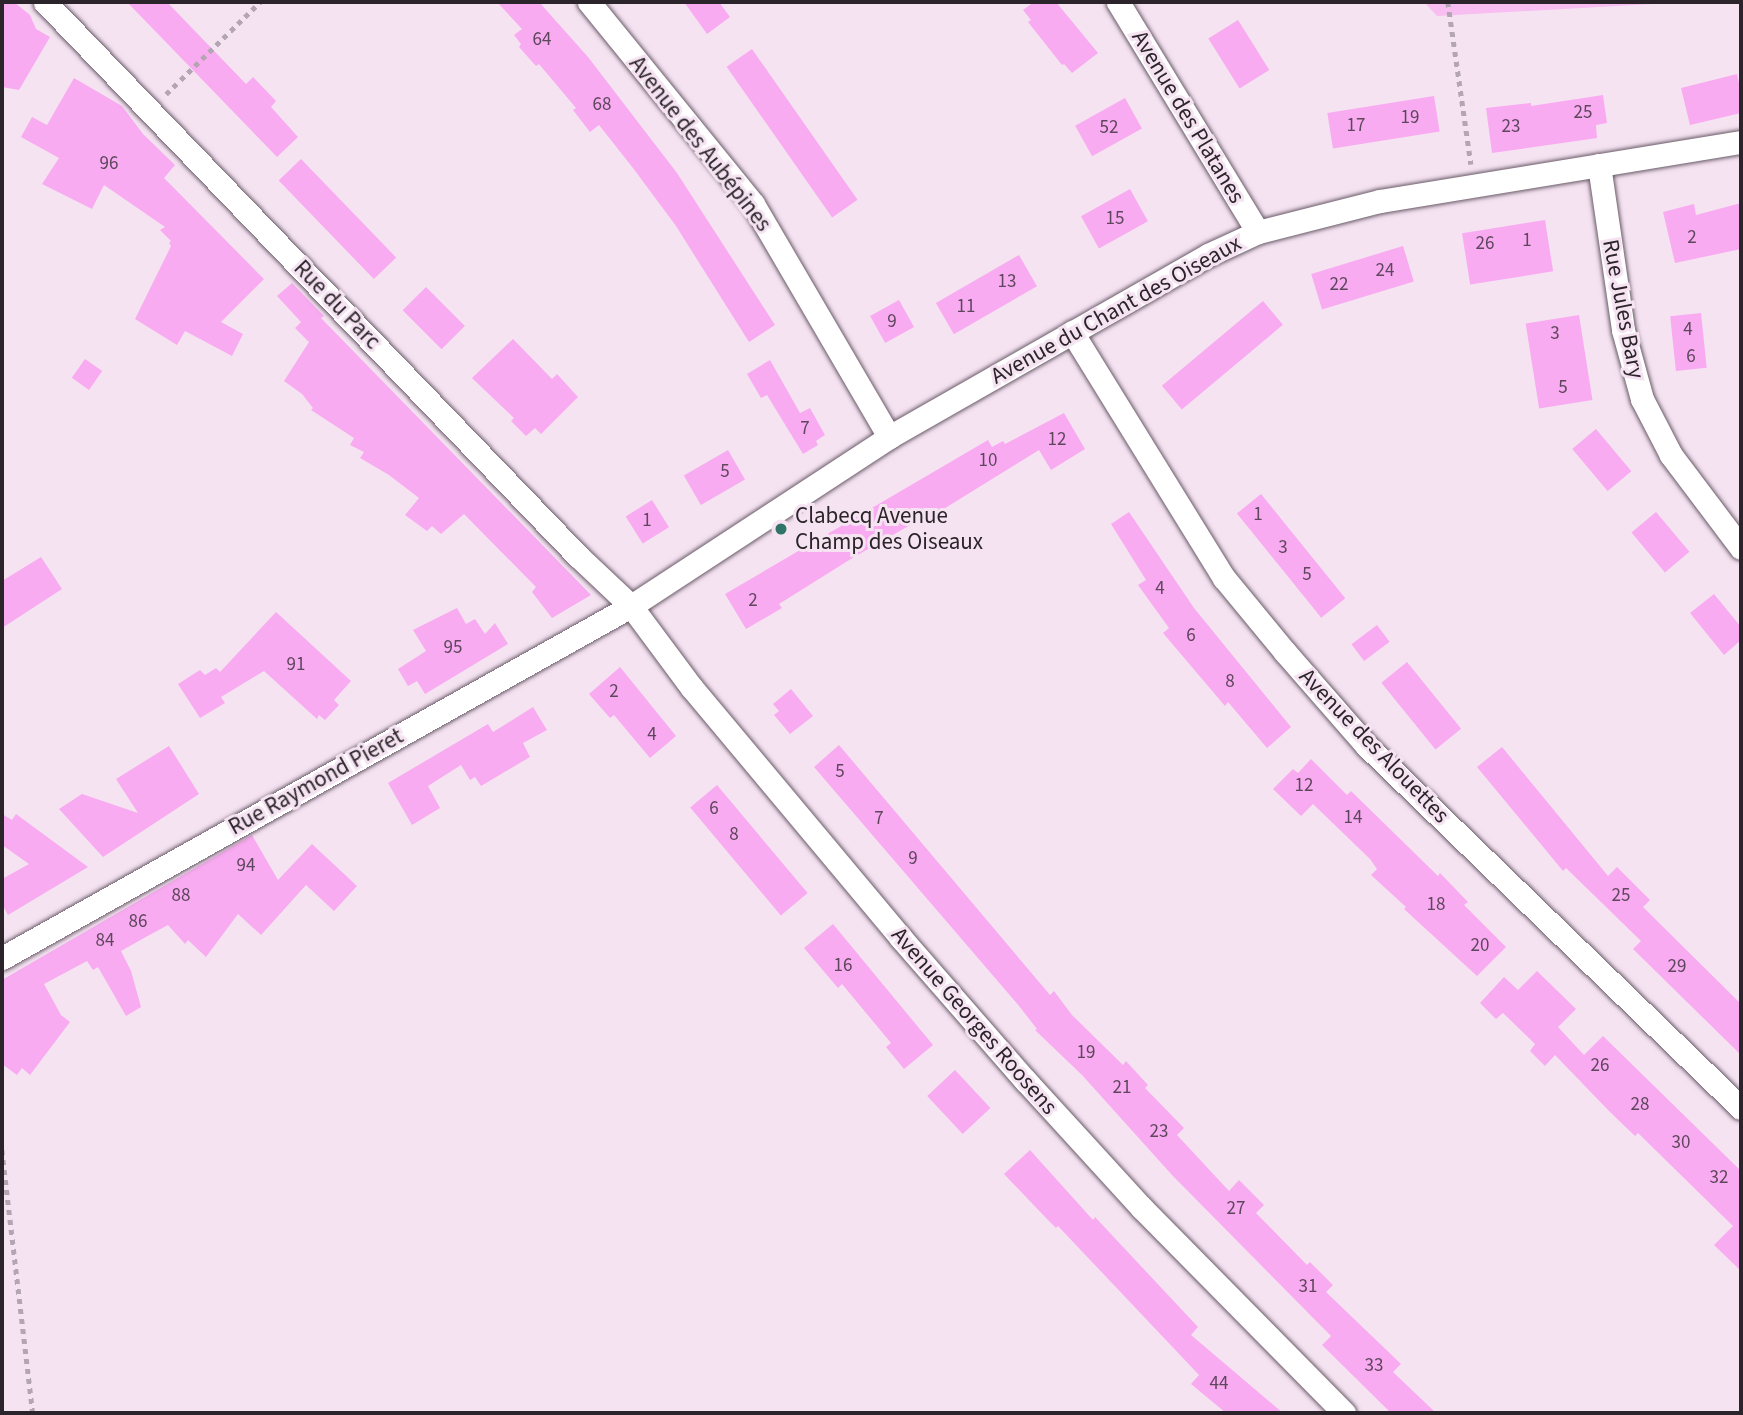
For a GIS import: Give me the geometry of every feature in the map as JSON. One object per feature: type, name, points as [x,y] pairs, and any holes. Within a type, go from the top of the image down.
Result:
[{"type":"street","name":"Rue du Parc","points":[[45,2],[578,556],[631,606]]},
{"type":"street","name":"Avenue des Aubépines","points":[[589,2],[753,204],[889,437]]},
{"type":"street","name":"Avenue des Platanes","points":[[1118,2],[1258,232]]},
{"type":"street","name":"Avenue du Chant des Oiseaux","points":[[631,606],[889,437],[1208,255],[1258,232],[1380,201],[1741,142]]},
{"type":"street","name":"Rue Jules Bary","points":[[1599,165],[1623,330],[1642,399],[1671,455],[1741,548]]},
{"type":"street","name":"Avenue des Alouettes","points":[[1072,332],[1224,578],[1285,652],[1367,746],[1741,1108]]},
{"type":"street","name":"Rue Raymond Pieret","points":[[2,958],[631,606]]},
{"type":"street","name":"Avenue Georges Roosens","points":[[631,606],[701,699],[901,939],[1025,1080],[1142,1208],[1344,1413]]},
{"type":"path","points":[[150,109],[260,2]]},
{"type":"path","points":[[1448,2],[1474,185]]},
{"type":"path","points":[[1524,2],[1532,2]]},
{"type":"path","points":[[2,1150],[33,1413]]},
{"type":"shaded area","points":[[1424,2],[1688,2],[1437,16]]},
{"type":"building","points":[[2,2],[14,2],[30,15],[36,29],[50,37],[19,90],[2,87]]},
{"type":"building","points":[[127,2],[167,2],[246,84],[253,77],[276,101],[271,107],[298,137],[277,157]]},
{"type":"building","points":[[497,2],[539,2],[588,57],[677,173],[775,325],[749,342],[676,226],[599,125],[590,132],[573,110],[576,108],[539,64],[536,66],[519,47],[521,44],[514,35],[522,29]]},
{"type":"building","points":[[684,2],[719,2],[730,17],[707,34]]},
{"type":"building","points":[[1034,2],[1056,2],[1098,53],[1072,73],[1062,65],[1028,22],[1031,20],[1023,10]]},
{"type":"building","points":[[1238,20],[1269,70],[1240,89],[1208,39]]},
{"type":"building","points":[[752,49],[858,200],[832,218],[727,67]]},
{"type":"building","points":[[1737,74],[1741,92],[1741,113],[1690,125],[1681,88]]},
{"type":"building","points":[[74,78],[122,106],[143,134],[175,165],[164,178],[264,279],[221,322],[243,334],[232,356],[185,331],[177,345],[135,319],[171,246],[171,241],[160,230],[165,227],[104,185],[92,209],[42,184],[59,158],[21,137],[32,117],[47,125]]},
{"type":"building","points":[[1603,95],[1607,123],[1596,125],[1597,138],[1492,153],[1486,108],[1531,103],[1531,106]]},
{"type":"building","points":[[1434,96],[1440,132],[1333,148],[1327,113]]},
{"type":"building","points":[[1125,98],[1142,129],[1092,156],[1075,126]]},
{"type":"building","points":[[301,159],[396,258],[374,279],[279,181]]},
{"type":"building","points":[[1130,189],[1148,221],[1099,249],[1081,216]]},
{"type":"building","points":[[1741,203],[1741,249],[1675,263],[1663,212],[1694,204],[1696,215]]},
{"type":"building","points":[[1545,220],[1553,271],[1470,285],[1462,233]]},
{"type":"building","points":[[1403,246],[1414,281],[1322,309],[1311,274]]},
{"type":"building","points":[[1019,255],[1037,286],[954,334],[936,303]]},
{"type":"building","points":[[292,283],[324,316],[321,318],[591,595],[552,618],[532,592],[536,587],[464,514],[441,534],[432,526],[427,531],[405,515],[419,498],[389,475],[360,458],[364,452],[350,445],[354,438],[311,410],[313,408],[302,394],[284,381],[309,342],[295,328],[301,322],[277,296]]},
{"type":"building","points":[[426,287],[465,326],[442,349],[403,310]]},
{"type":"building","points":[[899,300],[914,327],[885,343],[870,316]]},
{"type":"building","points":[[1263,301],[1283,325],[1182,410],[1162,386]]},
{"type":"building","points":[[1701,313],[1707,368],[1676,371],[1670,316]]},
{"type":"building","points":[[1579,315],[1592,400],[1539,408],[1526,323]]},
{"type":"building","points":[[513,339],[552,379],[557,374],[578,397],[541,434],[535,428],[526,436],[511,421],[514,418],[472,378]]},
{"type":"building","points":[[85,359],[102,371],[89,390],[72,378]]},
{"type":"building","points":[[770,360],[800,413],[810,408],[825,435],[816,441],[818,445],[803,454],[767,395],[761,398],[747,374]]},
{"type":"building","points":[[1064,413],[1085,449],[1051,470],[1039,450],[921,523],[919,520],[854,557],[779,604],[782,608],[746,629],[725,594],[988,440],[992,447],[1003,441],[1005,444]]},
{"type":"building","points":[[1596,429],[1631,471],[1608,491],[1572,449]]},
{"type":"building","points":[[728,450],[745,479],[701,505],[684,476]]},
{"type":"building","points":[[1261,494],[1345,598],[1321,618],[1237,514]]},
{"type":"building","points":[[652,500],[669,527],[643,544],[626,516]]},
{"type":"building","points":[[1129,512],[1194,608],[1291,727],[1267,748],[1228,702],[1225,706],[1163,633],[1169,628],[1138,585],[1146,580],[1111,524]]},
{"type":"building","points":[[1656,512],[1689,552],[1665,572],[1631,533]]},
{"type":"building","points":[[41,557],[62,589],[2,628],[2,581]]},
{"type":"building","points":[[1714,594],[1741,627],[1741,640],[1724,655],[1690,613]]},
{"type":"building","points":[[457,608],[466,624],[475,619],[485,634],[495,623],[508,644],[425,694],[417,681],[408,686],[398,669],[426,651],[413,630]]},
{"type":"building","points":[[276,612],[351,681],[334,700],[339,705],[325,720],[319,715],[317,719],[264,671],[221,697],[225,703],[200,718],[178,684],[200,670],[205,675],[216,668],[220,672]]},
{"type":"building","points":[[1377,625],[1390,642],[1364,661],[1351,644]]},
{"type":"building","points":[[1407,662],[1461,729],[1435,750],[1381,683]]},
{"type":"building","points":[[620,667],[676,736],[650,758],[614,715],[610,718],[589,694]]},
{"type":"building","points":[[791,689],[813,716],[790,734],[774,715],[779,711],[773,704]]},
{"type":"building","points":[[533,707],[547,730],[523,743],[530,757],[481,786],[475,777],[470,780],[461,765],[428,786],[440,808],[412,825],[388,783],[488,724],[493,732]]},
{"type":"building","points":[[839,745],[1050,995],[1054,991],[1072,1015],[1123,1065],[1126,1061],[1148,1085],[1145,1088],[1184,1128],[1177,1135],[1229,1191],[1239,1180],[1264,1205],[1256,1213],[1307,1265],[1310,1262],[1333,1285],[1326,1292],[1401,1364],[1393,1372],[1436,1413],[1391,1413],[1322,1345],[1331,1336],[1172,1175],[1082,1075],[1035,1030],[1037,1029],[1019,1006],[814,767]]},
{"type":"building","points":[[169,746],[199,794],[103,857],[59,809],[82,794],[138,813],[116,779]]},
{"type":"building","points":[[1502,747],[1608,876],[1617,867],[1650,900],[1643,907],[1741,1004],[1741,1055],[1633,949],[1641,941],[1566,868],[1563,871],[1477,767]]},
{"type":"building","points":[[1311,759],[1347,795],[1351,791],[1438,876],[1440,873],[1468,902],[1464,905],[1506,947],[1477,976],[1371,875],[1377,869],[1370,859],[1313,804],[1301,816],[1273,789],[1293,769],[1298,773]]},
{"type":"building","points":[[717,785],[808,893],[781,916],[690,807]]},
{"type":"building","points":[[2,814],[12,820],[16,814],[88,867],[8,915],[2,904],[2,879],[29,864],[2,845]]},
{"type":"building","points":[[252,835],[278,880],[312,844],[357,886],[334,911],[306,885],[261,935],[238,914],[206,957],[188,940],[185,944],[168,925],[144,938],[121,951],[131,971],[141,1007],[126,1016],[98,967],[93,970],[87,961],[44,984],[61,1015],[70,1022],[30,1075],[22,1068],[17,1075],[2,1064],[2,980]]},
{"type":"building","points":[[833,924],[933,1045],[904,1069],[886,1047],[891,1043],[842,984],[838,988],[804,948]]},
{"type":"building","points":[[1537,971],[1576,1009],[1558,1027],[1584,1055],[1603,1036],[1741,1171],[1741,1271],[1714,1245],[1733,1226],[1638,1133],[1635,1136],[1555,1055],[1545,1066],[1530,1051],[1535,1044],[1503,1013],[1496,1019],[1480,1003],[1504,977],[1518,990]]},
{"type":"building","points":[[955,1070],[990,1108],[963,1134],[927,1096]]},
{"type":"building","points":[[1030,1150],[1093,1220],[1095,1217],[1198,1327],[1191,1335],[1283,1413],[1226,1413],[1191,1384],[1199,1375],[1058,1226],[1056,1228],[1004,1174]]},
{"type":"place","name":"Clabecq Avenue Champ des Oiseaux","points":[[781,529]]}]
